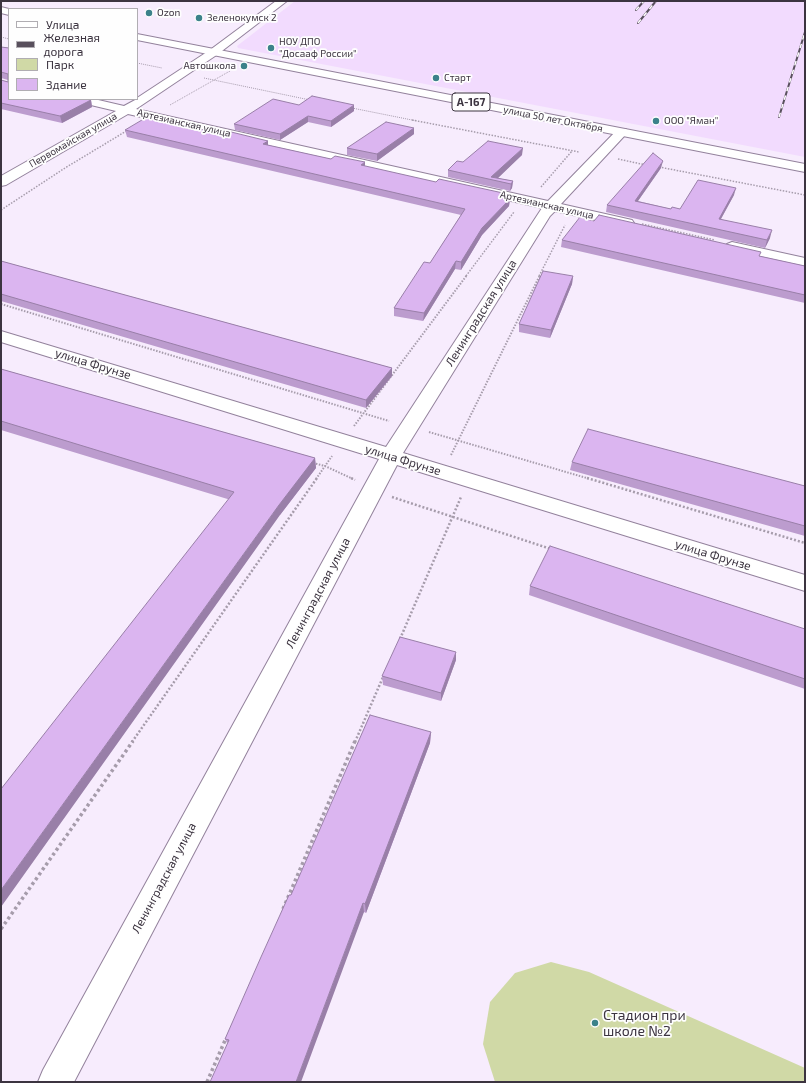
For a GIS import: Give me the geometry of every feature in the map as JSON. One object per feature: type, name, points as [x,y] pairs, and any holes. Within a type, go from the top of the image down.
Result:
[{"type":"main road","name":"Первомайская улица","points":[[1,182],[126,110],[214,52],[282,1]]},
{"type":"main road","name":"улица 50 лет Октября","points":[[138,37],[805,168]]},
{"type":"main road","name":"Артезианская улица","points":[[82,100],[547,210],[574,211],[640,225]]},
{"type":"main road","name":"Ленинградская улица","points":[[55,1082],[391,456],[547,210],[622,132]]},
{"type":"main road","points":[[721,243],[805,263]]},
{"type":"main road","name":"улица Фрунзе","points":[[1,336],[805,583]]},
{"type":"path","points":[[1,210],[65,168],[151,116],[251,59]]},
{"type":"path","points":[[212,81],[314,101]]},
{"type":"path","points":[[345,107],[652,166]]},
{"type":"path","points":[[538,190],[572,151]]},
{"type":"path","points":[[659,167],[805,195]]},
{"type":"path","points":[[1,929],[342,441],[516,209],[547,210]]},
{"type":"path","points":[[442,472],[460,440],[568,220],[574,211]]},
{"type":"path","points":[[640,225],[721,243]]},
{"type":"path","points":[[310,462],[325,466],[389,496],[558,551]]},
{"type":"path","points":[[399,640],[469,480]]},
{"type":"path","points":[[280,915],[384,676]]},
{"type":"path","points":[[207,1082],[229,1031]]},
{"type":"shaded area","points":[[295,1],[805,1],[805,157],[238,48],[237,46]]},
{"type":"green space","name":"Стадион при школе №2","points":[[551,962],[589,972],[805,1068],[805,1082],[495,1082],[483,1044],[490,1002],[515,973]]},
{"type":"building","points":[[1,47],[8,48],[8,74],[1,72]]},
{"type":"building","points":[[1,80],[8,82],[8,100],[91,100],[60,116],[1,103]]},
{"type":"building","points":[[312,96],[354,105],[331,121],[308,116],[280,134],[234,124],[273,99],[299,105]]},
{"type":"building","points":[[147,117],[218,133],[223,130],[268,141],[263,144],[331,159],[335,156],[365,162],[361,165],[436,182],[439,179],[503,193],[500,197],[510,199],[482,228],[461,262],[456,261],[424,313],[394,308],[424,262],[430,263],[465,209],[125,130]]},
{"type":"building","points":[[386,122],[414,128],[377,154],[347,148]]},
{"type":"building","points":[[488,141],[523,148],[491,177],[513,181],[511,184],[448,170],[457,161],[463,162]]},
{"type":"building","points":[[653,153],[663,161],[635,201],[671,209],[672,207],[680,209],[698,180],[736,188],[719,219],[772,230],[767,240],[607,205]]},
{"type":"building","points":[[599,215],[761,252],[759,256],[805,266],[805,295],[562,240],[580,217],[594,221]]},
{"type":"building","points":[[1,261],[392,368],[366,400],[1,294]]},
{"type":"building","points":[[543,271],[573,276],[551,330],[519,324]]},
{"type":"building","points":[[1,369],[315,458],[279,505],[1,890],[1,789],[234,492],[1,421]]},
{"type":"building","points":[[588,429],[805,486],[805,526],[572,462]]},
{"type":"building","points":[[550,546],[805,629],[805,679],[530,586]]},
{"type":"building","points":[[400,637],[456,652],[441,693],[382,676]]},
{"type":"building","points":[[370,715],[431,732],[365,904],[363,903],[296,1082],[210,1082],[229,1040],[225,1039],[289,895],[291,895]]},
{"type":"railway","points":[[636,10],[644,1]]},
{"type":"railway","points":[[638,23],[656,1]]},
{"type":"railway","points":[[779,117],[805,32]]},
{"type":"place","name":"Ozon","points":[[149,13]]},
{"type":"place","name":"Зеленокумск 2","points":[[199,18]]},
{"type":"place","name":"НОУ ДПО \"Досааф России\"","points":[[271,48]]},
{"type":"place","name":"Автошкола","points":[[244,66]]},
{"type":"place","name":"Старт","points":[[436,78]]},
{"type":"place","name":"ООО \"Яман\"","points":[[656,121]]},
{"type":"place","name":"Стадион при школе №2","points":[[595,1023]]}]
